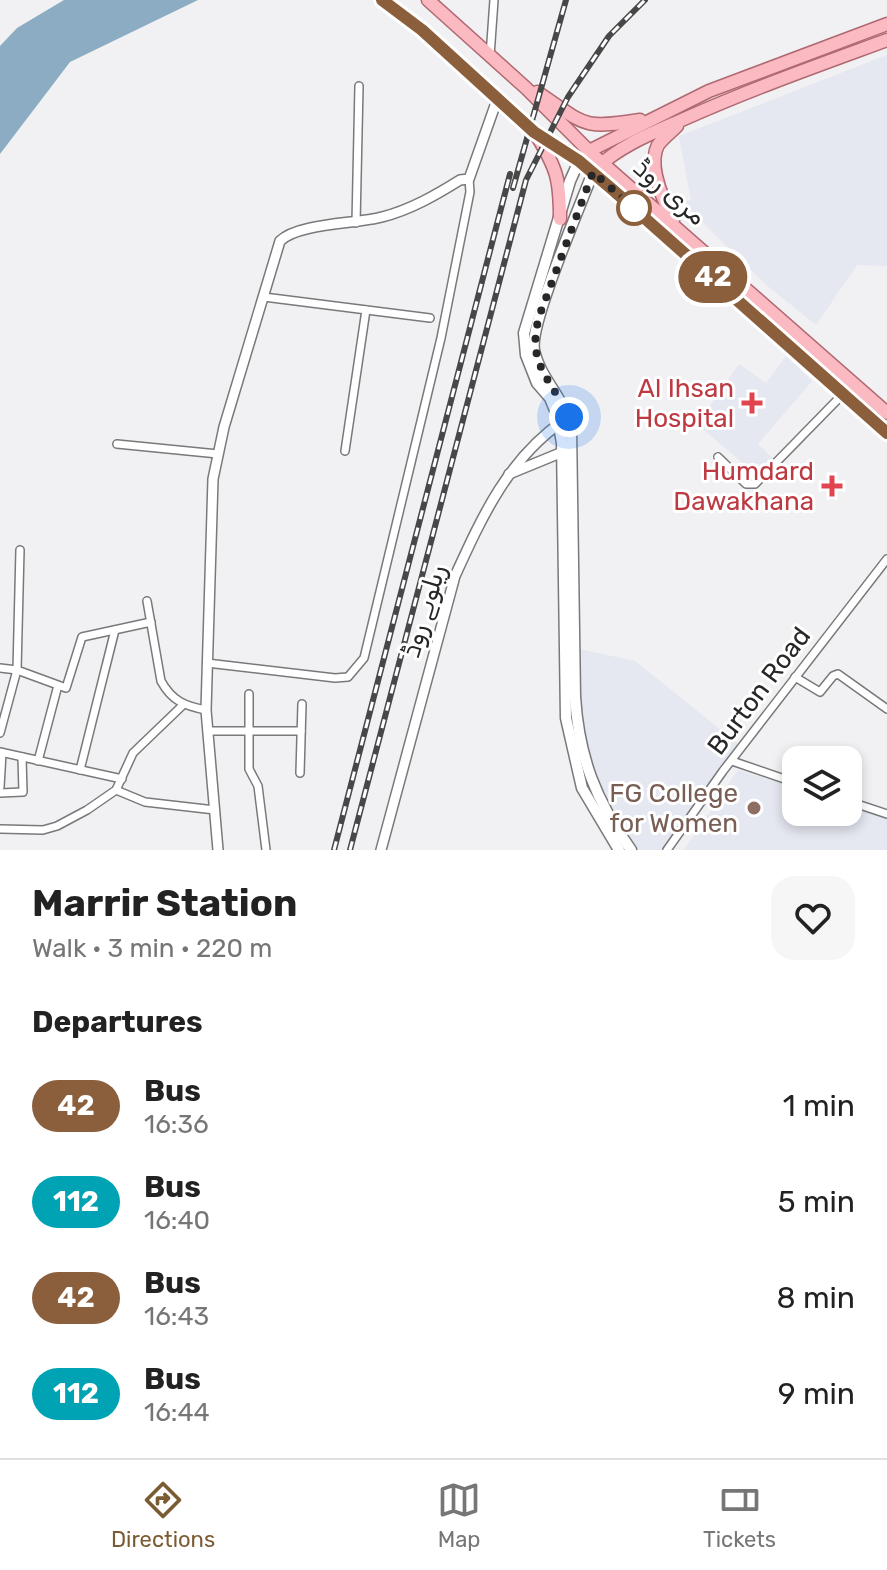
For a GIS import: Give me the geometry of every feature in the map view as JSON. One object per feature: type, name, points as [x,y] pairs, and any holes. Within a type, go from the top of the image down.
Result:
[{"type":"main road","name":"مری روڈ","points":[[382,0],[422,30],[534,132],[579,161],[598,168],[677,228],[887,413]]},
{"type":"main road","name":"مری روڈ","points":[[428,0],[589,151],[598,168],[887,433]]},
{"type":"main road","points":[[589,151],[709,91],[887,24]]},
{"type":"main road","points":[[631,850],[591,782],[576,719],[564,420],[538,361],[534,336],[598,168],[614,154],[756,88],[887,40]]},
{"type":"main road","points":[[508,72],[586,124],[605,126],[653,118]]},
{"type":"main road","points":[[677,228],[662,192],[655,154],[661,142],[685,119]]},
{"type":"main road","points":[[534,132],[554,164],[558,177],[560,219]]},
{"type":"main road","points":[[564,420],[537,383],[526,355],[524,333],[570,181],[579,161]]},
{"type":"main road","points":[[567,451],[566,718],[582,788],[619,850]]},
{"type":"street","points":[[490,56],[494,0]]},
{"type":"street","points":[[356,223],[359,86]]},
{"type":"street","points":[[207,663],[335,678],[348,677],[364,658],[441,338],[470,192],[469,179],[498,97]]},
{"type":"street","points":[[218,850],[206,710],[211,503],[218,454],[280,241],[285,236],[313,228],[356,223],[409,208],[460,180],[469,179]]},
{"type":"street","points":[[264,297],[430,318]]},
{"type":"street","points":[[345,451],[366,310]]},
{"type":"street","points":[[718,457],[746,484],[755,484],[843,394]]},
{"type":"street","name":"ریلوے روڈ","points":[[381,850],[455,576],[473,536],[508,474],[542,436],[564,420]]},
{"type":"street","points":[[117,444],[218,454]]},
{"type":"street","points":[[508,474],[567,451]]},
{"type":"street","points":[[0,733],[17,670],[20,550]]},
{"type":"street","name":"Burton Road","points":[[667,850],[887,559]]},
{"type":"street","points":[[147,601],[161,681],[168,693],[183,705],[206,710]]},
{"type":"street","points":[[0,668],[17,670],[66,688],[82,637],[151,622]]},
{"type":"street","points":[[80,770],[115,630]]},
{"type":"street","points":[[795,677],[820,692],[838,674],[887,709]]},
{"type":"street","points":[[38,761],[57,689]]},
{"type":"street","points":[[249,694],[249,769],[258,786],[266,850]]},
{"type":"street","points":[[300,773],[302,704]]},
{"type":"street","points":[[0,829],[35,831],[57,826],[116,790],[133,753],[183,705]]},
{"type":"street","points":[[208,731],[301,731]]},
{"type":"street","points":[[22,757],[23,792],[0,790],[1,752],[122,779]]},
{"type":"street","points":[[732,761],[782,778]]},
{"type":"street","points":[[116,790],[145,802],[215,810]]},
{"type":"street","points":[[862,806],[887,814]]},
{"type":"shaded area","points":[[887,55],[887,266],[857,265],[816,325],[765,284],[682,202],[691,200],[679,136]]},
{"type":"shaded area","name":"Al Ihsan Hospital","points":[[786,356],[812,381],[758,444],[773,459],[758,476],[697,424],[739,364],[766,383]]},
{"type":"shaded area","points":[[574,648],[635,661],[742,747],[667,850],[631,850],[585,763]]},
{"type":"shaded area","name":"FG College for Women","points":[[738,770],[782,784],[782,826],[862,826],[862,809],[887,817],[887,850],[684,850]]},
{"type":"water","points":[[64,0],[198,0],[70,62],[0,154],[0,46],[17,28]]},
{"type":"railway","points":[[513,188],[566,0]]},
{"type":"railway","points":[[350,850],[526,180],[568,97],[609,36],[645,0]]},
{"type":"railway","points":[[334,850],[510,174]]},
{"type":"bus line","name":"42","points":[[382,0],[422,30],[534,132],[579,161],[675,243],[887,433]]},
{"type":"place","name":"Al Ihsan Hospital","points":[[752,403]]},
{"type":"place","name":"Humdard Dawakhana","points":[[832,486]]},
{"type":"place","name":"FG College for Women","points":[[754,808]]},
{"type":"route","points":[[569,417],[534,349],[540,314],[593,172],[634,208]]}]
